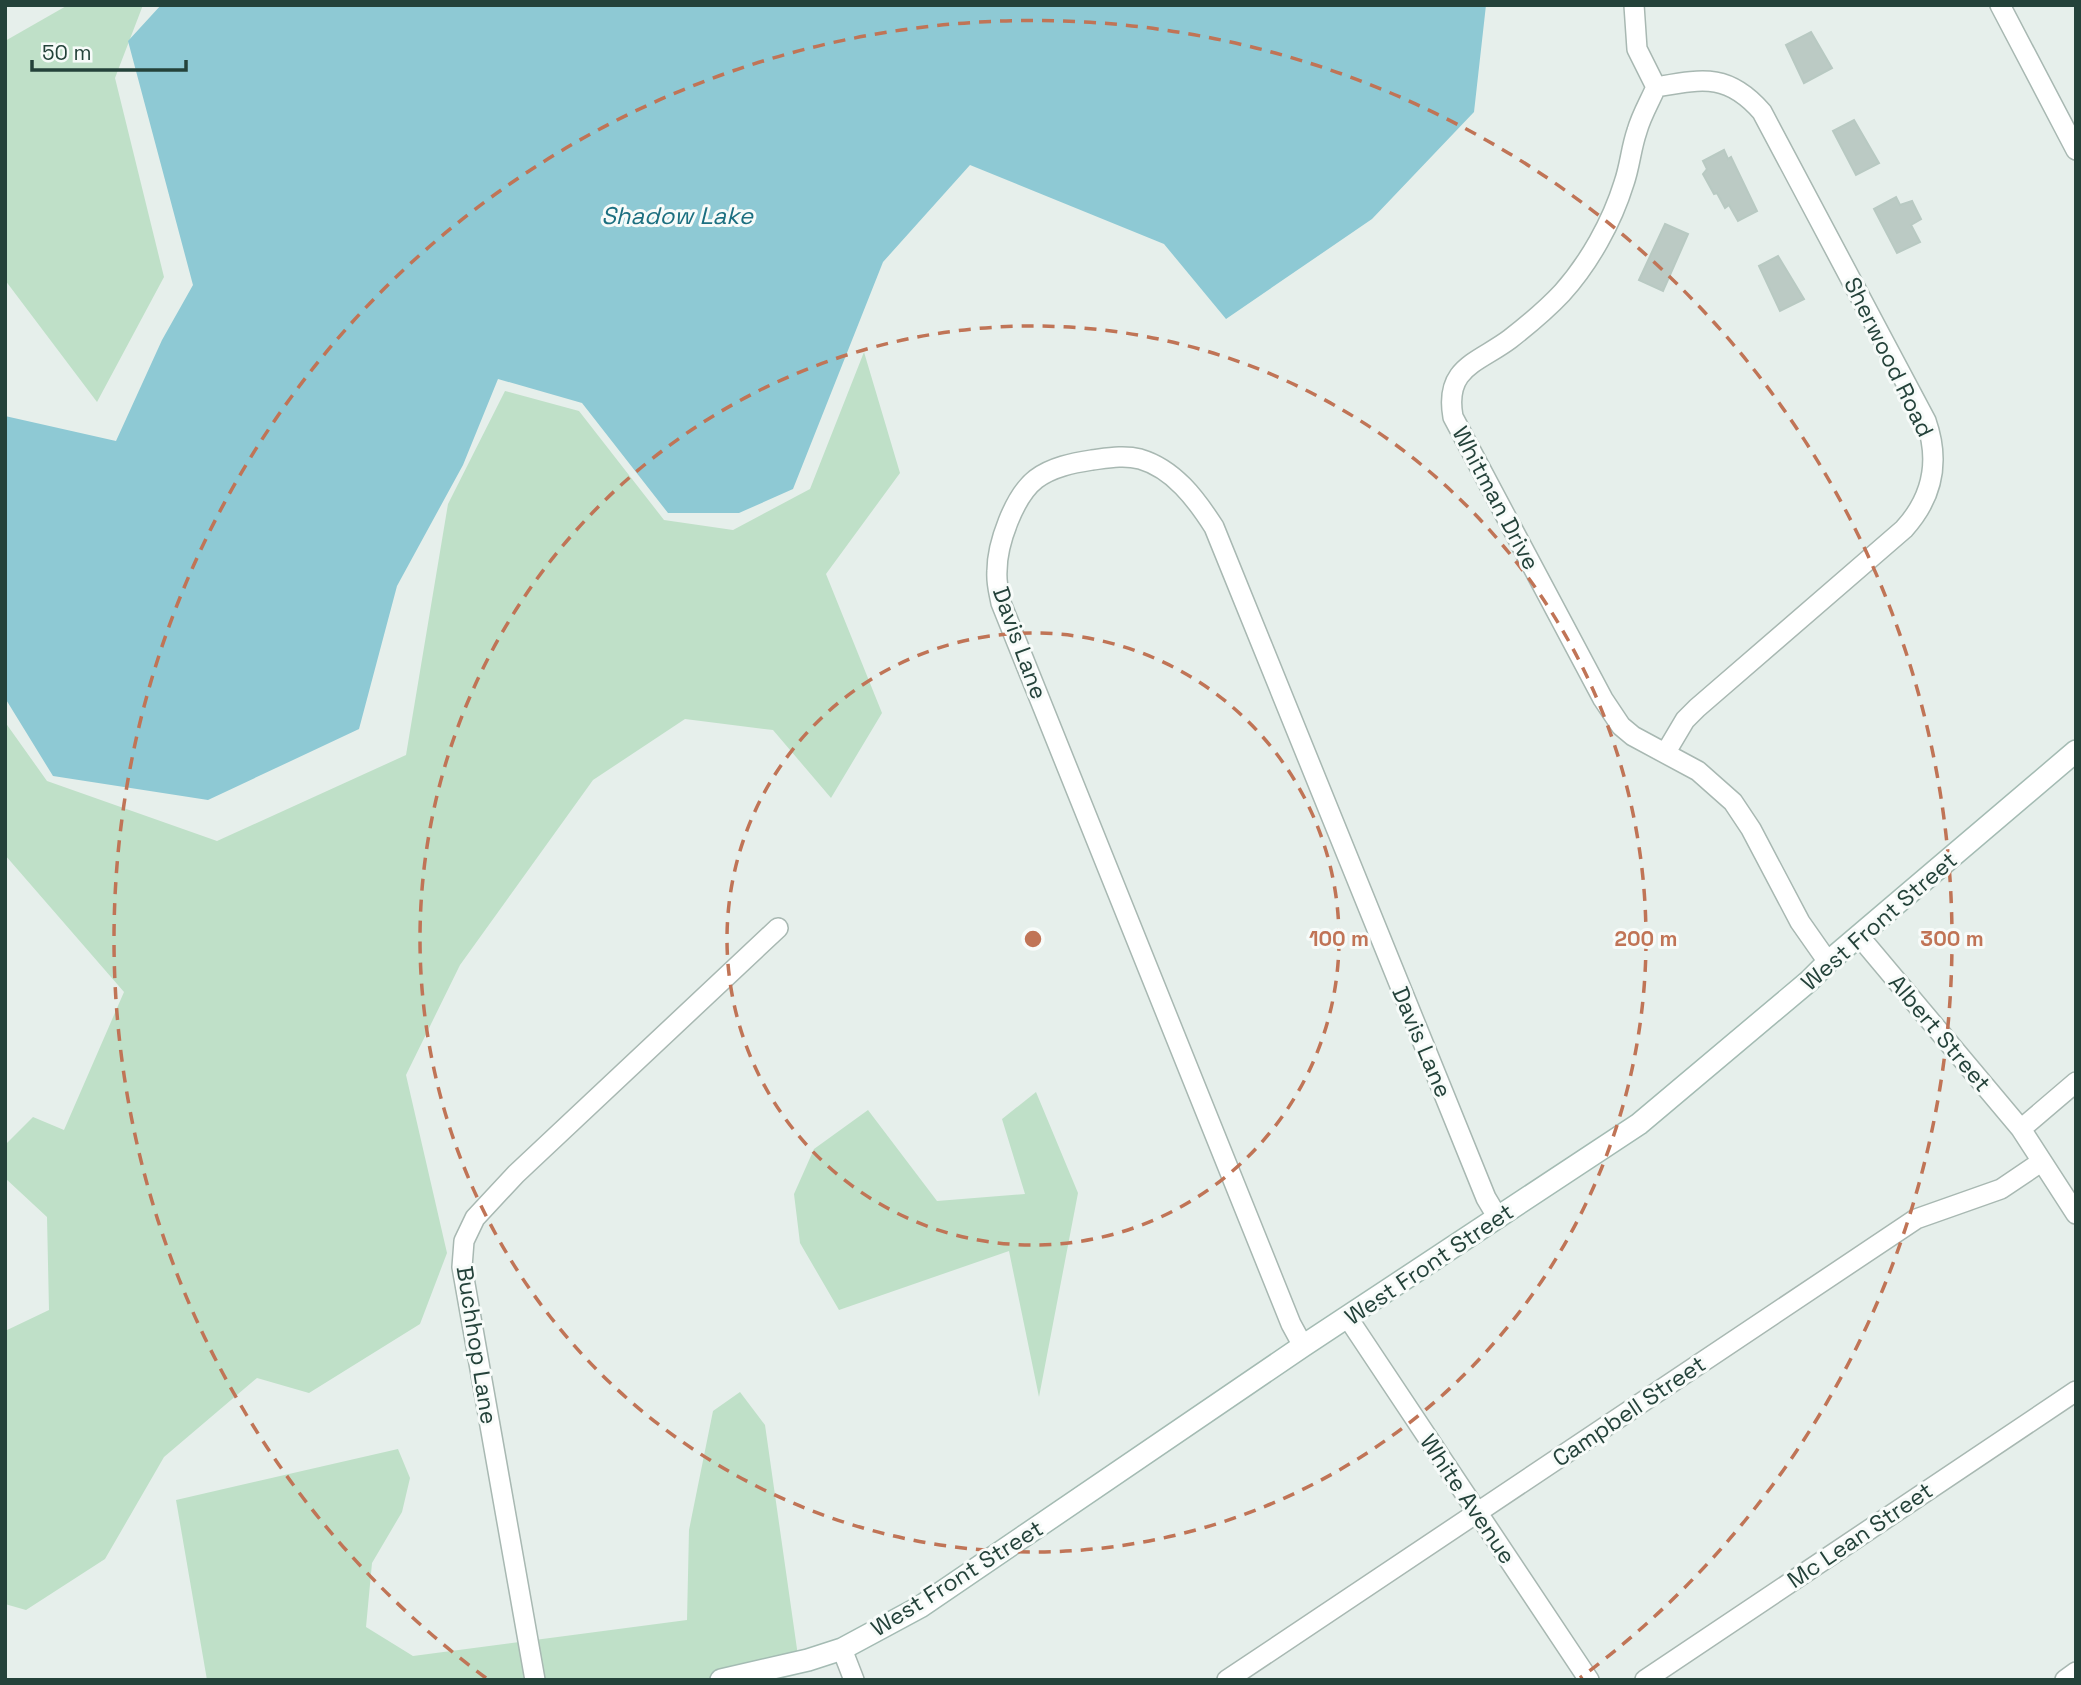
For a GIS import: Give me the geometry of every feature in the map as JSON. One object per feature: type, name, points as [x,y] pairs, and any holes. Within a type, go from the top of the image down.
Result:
[{"type":"street","points":[[1634,5],[1637,49],[1656,87]]},
{"type":"street","points":[[2000,5],[2076,149]]},
{"type":"street","name":"Sherwood Road","points":[[1656,87],[1704,81],[1726,84],[1749,97],[1762,112],[1926,421],[1935,457],[1926,499],[1916,516],[1697,708],[1685,720],[1665,752]]},
{"type":"street","name":"Whitman Drive","points":[[1656,87],[1637,130],[1624,184],[1608,223],[1591,253],[1563,291],[1544,311],[1509,339],[1472,361],[1458,378],[1452,392],[1453,417],[1603,699],[1621,726],[1633,736],[1698,771],[1733,802],[1751,829],[1800,922],[1828,962]]},
{"type":"street","name":"Davis Lane","points":[[1303,1346],[1291,1324],[1001,603],[997,584],[1000,545],[1013,511],[1027,488],[1037,479],[1074,463],[1122,457],[1142,460],[1165,471],[1198,501],[1223,547],[1486,1198],[1497,1218]]},
{"type":"street","name":"West Front Street","points":[[721,1680],[808,1660],[842,1649],[920,1607],[1303,1346],[1639,1124],[2076,751]]},
{"type":"street","name":"Buchhop Lane","points":[[535,1680],[462,1267],[464,1241],[475,1218],[516,1174],[778,928]]},
{"type":"street","name":"Albert Street","points":[[1859,936],[2021,1129],[2076,1214]]},
{"type":"street","points":[[2021,1129],[2076,1082]]},
{"type":"street","name":"Campbell Street","points":[[1227,1680],[1916,1219],[2001,1189],[2040,1161]]},
{"type":"street","name":"White Avenue","points":[[1348,1318],[1589,1680]]},
{"type":"street","name":"Mc Lean Street","points":[[1645,1680],[2076,1391]]},
{"type":"street","points":[[842,1649],[854,1680]]},
{"type":"street","points":[[2065,1680],[2076,1672]]},
{"type":"green space","points":[[68,5],[143,5],[115,78],[164,277],[97,402],[5,280],[5,41]]},
{"type":"green space","points":[[864,352],[900,473],[826,574],[882,713],[831,798],[773,730],[685,719],[593,780],[460,965],[406,1075],[447,1253],[420,1324],[309,1393],[257,1378],[164,1457],[105,1559],[26,1610],[5,1604],[5,1331],[49,1310],[47,1217],[5,1178],[5,1145],[33,1117],[64,1130],[124,992],[5,855],[5,722],[47,781],[217,841],[406,755],[448,504],[505,391],[579,411],[664,520],[733,530],[810,489]]},
{"type":"green space","points":[[1036,1092],[1078,1193],[1039,1397],[1009,1251],[839,1310],[800,1243],[794,1194],[814,1149],[868,1110],[937,1201],[1025,1194],[1002,1119]]},
{"type":"green space","points":[[740,1392],[765,1425],[799,1663],[700,1680],[207,1680],[176,1500],[398,1449],[410,1478],[402,1512],[372,1563],[366,1627],[413,1656],[687,1620],[689,1530],[713,1411]]},
{"type":"water","name":"Shadow Lake","points":[[161,5],[1486,5],[1474,112],[1372,219],[1226,319],[1164,244],[970,165],[883,262],[793,489],[739,513],[668,513],[582,403],[498,379],[463,465],[397,586],[359,729],[208,800],[53,776],[5,698],[5,416],[116,441],[162,340],[193,285],[128,41]]},
{"type":"building","points":[[1811,32],[1832,68],[1804,83],[1786,45]]},
{"type":"building","points":[[1854,120],[1879,163],[1856,175],[1833,131]]},
{"type":"building","points":[[1724,150],[1728,159],[1731,157],[1757,211],[1738,221],[1729,205],[1725,208],[1717,193],[1714,194],[1703,174],[1707,169],[1703,161]]},
{"type":"building","points":[[1896,197],[1900,205],[1912,201],[1921,219],[1911,225],[1920,242],[1897,253],[1874,209]]},
{"type":"building","points":[[1665,224],[1688,234],[1663,291],[1639,280]]},
{"type":"building","points":[[1778,256],[1804,299],[1780,311],[1759,266]]}]
